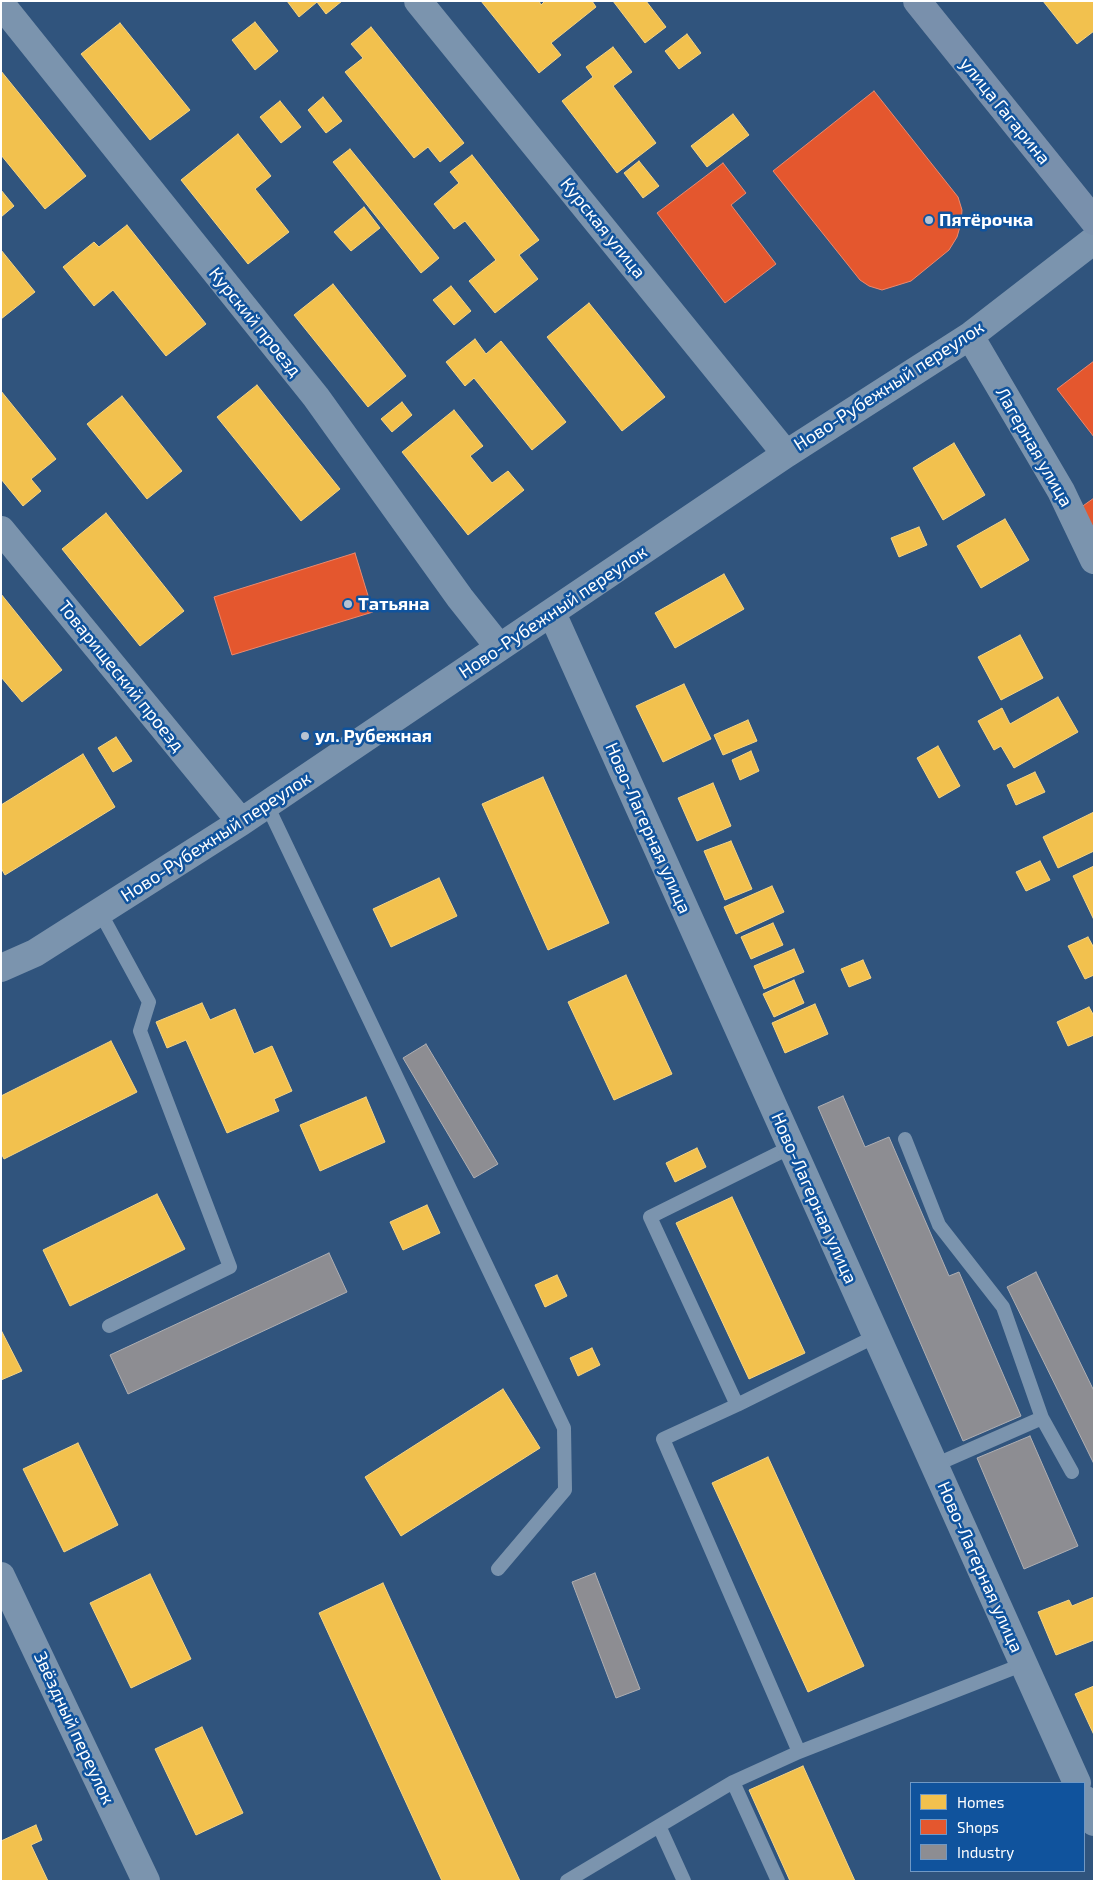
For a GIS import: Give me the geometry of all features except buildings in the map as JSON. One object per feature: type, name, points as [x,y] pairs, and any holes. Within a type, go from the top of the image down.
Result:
[{"type":"main road","name":"улица Гагарина","points":[[917,1],[1094,221]]},
{"type":"street","name":"Курская улица","points":[[418,1],[786,454]]},
{"type":"street","name":"Курский проезд","points":[[1,4],[316,397],[460,598],[499,647]]},
{"type":"street","name":"Ново-Рубежный переулок","points":[[1,968],[35,953],[267,805],[786,454],[970,336],[1094,240]]},
{"type":"street","name":"Лагерная улица","points":[[970,336],[1061,491],[1094,560]]},
{"type":"street","name":"Товарищеский проезд","points":[[1,530],[241,822]]},
{"type":"street","name":"Ново-Лагерная улица","points":[[552,613],[1076,1782]]},
{"type":"street","name":"Звёздный переулок","points":[[1,1576],[146,1881]]},
{"type":"street","points":[[1085,1801],[1094,1822]]},
{"type":"lane","points":[[267,805],[564,1428],[565,1490],[498,1569]]},
{"type":"lane","points":[[100,912],[148,1002],[140,1031],[230,1267],[109,1326]]},
{"type":"lane","points":[[905,1139],[939,1225],[1003,1307],[1042,1418],[1072,1472]]},
{"type":"lane","points":[[738,1405],[650,1217],[791,1147]]},
{"type":"lane","points":[[799,1752],[663,1439],[738,1405],[876,1336]]},
{"type":"lane","points":[[934,1466],[1042,1418]]},
{"type":"lane","points":[[567,1881],[733,1782],[799,1752],[1024,1664]]},
{"type":"lane","points":[[733,1782],[778,1881]]},
{"type":"lane","points":[[658,1826],[684,1881]]},
{"type":"place","name":"Пятёрочка","points":[[929,220]]},
{"type":"place","name":"Татьяна","points":[[348,604]]},
{"type":"place","name":"ул. Рубежная","points":[[305,736]]}]
